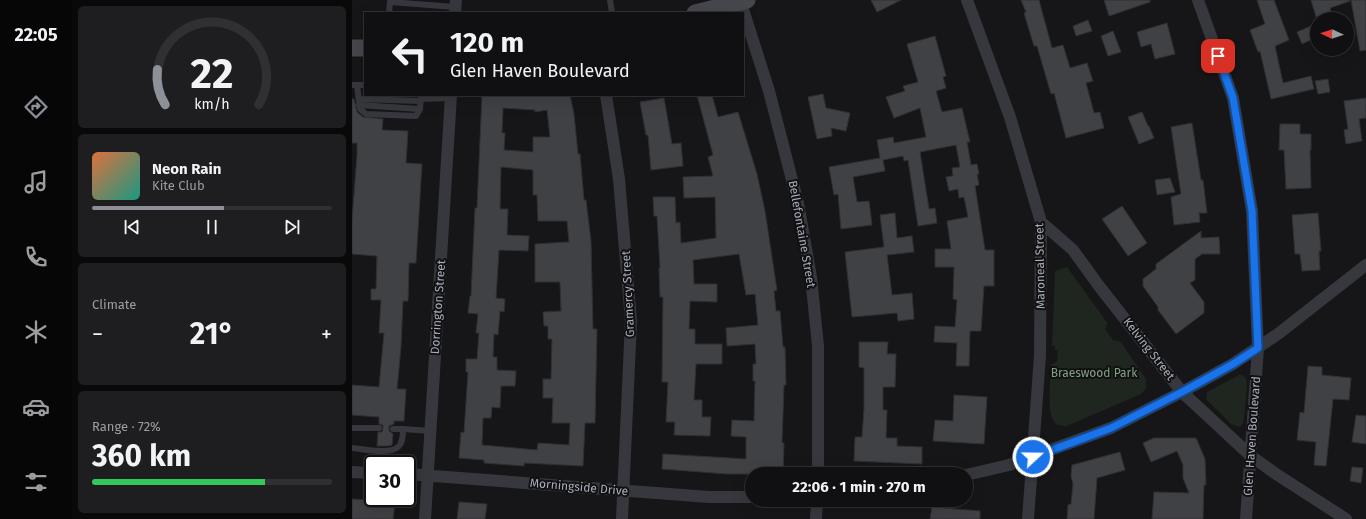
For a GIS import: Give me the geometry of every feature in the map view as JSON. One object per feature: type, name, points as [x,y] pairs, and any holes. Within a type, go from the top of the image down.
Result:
[{"type":"main road","points":[[699,12],[743,1]]},
{"type":"main road","points":[[352,48],[364,48]]},
{"type":"street","name":"Maroneal Street","points":[[967,0],[1010,117],[1041,222],[1041,325],[1028,519]]},
{"type":"street","name":"Glen Haven Boulevard","points":[[1198,0],[1233,98],[1252,211],[1258,348],[1246,519]]},
{"type":"street","name":"Bellefontaine Street","points":[[743,1],[769,91],[798,203],[810,270],[818,346],[818,467]]},
{"type":"street","name":"Gramercy Street","points":[[606,96],[619,179],[631,321],[622,519]]},
{"type":"street","name":"Dorrington Street","points":[[424,519],[451,97]]},
{"type":"street","name":"Kelving Street","points":[[1041,222],[1073,250],[1182,392],[1251,456],[1346,519]]},
{"type":"street","points":[[973,474],[1009,466],[1111,428],[1182,392],[1233,364],[1258,348],[1366,265]]},
{"type":"street","points":[[352,472],[364,473]]},
{"type":"street","name":"Morningside Drive","points":[[416,474],[624,491],[745,498]]},
{"type":"street","points":[[816,519],[817,507]]},
{"type":"lane","points":[[610,0],[612,12]]},
{"type":"lane","points":[[389,12],[390,2],[455,7]]},
{"type":"lane","points":[[364,86],[354,85],[360,109],[366,114],[416,116],[420,109],[421,98]]},
{"type":"lane","points":[[359,102],[451,97]]},
{"type":"lane","points":[[352,428],[379,428]]},
{"type":"lane","points":[[393,428],[430,431]]},
{"type":"lane","points":[[352,448],[391,452],[399,447],[402,440],[403,429]]},
{"type":"green space","name":"Braeswood Park","points":[[1067,267],[1108,324],[1105,326],[1107,328],[1105,329],[1114,341],[1120,341],[1146,379],[1146,388],[1141,394],[1067,426],[1061,426],[1056,424],[1052,418],[1050,403],[1051,364],[1057,362],[1058,350],[1055,350],[1055,346],[1052,346],[1055,271]]},
{"type":"green space","points":[[1239,375],[1246,378],[1247,385],[1244,419],[1240,427],[1231,424],[1206,399],[1207,392]]},
{"type":"building","points":[[871,0],[901,0],[877,12]]},
{"type":"building","points":[[1021,0],[1039,0],[1052,48],[1063,45],[1070,68],[1087,63],[1093,81],[1086,83],[1094,113],[1100,112],[1104,128],[1066,138],[1054,93],[1051,94],[1037,46],[1034,46],[1024,13],[1026,12]]},
{"type":"building","points":[[1104,0],[1150,0],[1150,2],[1109,16]]},
{"type":"building","points":[[1257,0],[1274,0],[1289,40],[1275,46],[1283,83],[1311,76],[1314,89],[1271,99],[1260,51],[1258,52],[1250,30],[1265,24]]},
{"type":"building","points":[[1311,0],[1350,1],[1330,8],[1331,12],[1315,12]]},
{"type":"building","points":[[1351,0],[1366,0],[1366,50],[1360,51]]},
{"type":"building","points":[[1088,20],[1092,31],[1076,36],[1073,26]]},
{"type":"building","points":[[1167,23],[1175,54],[1155,59],[1151,44],[1141,47],[1137,32]]},
{"type":"building","points":[[1310,26],[1310,40],[1302,44],[1297,32]]},
{"type":"building","points":[[1113,31],[1121,52],[1108,56],[1101,36]]},
{"type":"building","points":[[935,36],[946,76],[943,77],[946,88],[936,91],[942,112],[962,108],[970,142],[967,142],[971,165],[977,164],[979,174],[977,174],[979,185],[975,186],[985,250],[994,250],[994,286],[984,286],[981,331],[970,331],[969,366],[956,366],[957,343],[934,342],[935,326],[955,327],[957,300],[953,299],[954,267],[935,267],[935,249],[951,249],[947,221],[968,217],[964,197],[959,198],[958,189],[949,191],[946,177],[953,176],[952,168],[960,167],[956,145],[920,152],[929,209],[935,208],[937,223],[918,226],[908,160],[904,161],[903,156],[883,160],[885,171],[853,177],[857,202],[869,201],[872,225],[841,229],[838,194],[834,195],[829,167],[880,158],[877,140],[893,137],[894,143],[926,137],[920,108],[894,118],[886,97],[905,91],[903,86],[918,82],[907,44]]},
{"type":"building","points":[[1328,79],[1330,92],[1318,94],[1315,81]]},
{"type":"building","points":[[823,94],[826,108],[850,113],[846,131],[831,128],[832,136],[817,139],[808,97]]},
{"type":"building","points":[[482,96],[570,96],[574,114],[578,154],[580,154],[584,200],[586,200],[591,241],[593,329],[597,329],[595,423],[585,423],[583,466],[524,463],[524,466],[484,463],[484,460],[459,458],[461,432],[464,433],[468,372],[466,372],[466,359],[477,359],[479,333],[476,333],[478,314],[468,313],[471,296],[475,208],[477,208]],"holes":[[[503,108],[535,110],[535,112],[547,110],[550,137],[533,137],[533,152],[504,150],[505,133],[502,133]],[[501,167],[533,170],[533,195],[537,195],[538,221],[567,221],[569,242],[535,244],[535,282],[560,282],[561,311],[543,312],[544,326],[548,326],[548,339],[552,339],[551,379],[543,379],[543,398],[553,398],[552,423],[570,423],[569,445],[538,443],[537,450],[482,445],[483,418],[491,418],[492,407],[500,408],[501,386],[515,386],[516,371],[497,370],[497,357],[493,357],[494,334],[498,335],[500,311],[504,312],[505,299],[496,298],[499,250],[528,251],[529,236],[507,235],[508,209],[500,209]]]},
{"type":"building","points":[[697,96],[712,96],[718,117],[738,112],[757,174],[765,211],[777,290],[774,291],[776,311],[780,311],[783,347],[785,347],[786,385],[784,385],[782,443],[784,443],[783,467],[745,467],[745,474],[662,469],[663,454],[746,459],[746,437],[731,436],[732,420],[754,421],[755,381],[753,381],[753,364],[756,364],[755,344],[727,346],[726,328],[758,325],[755,294],[746,295],[739,254],[693,260],[694,284],[717,284],[717,302],[690,301],[689,329],[695,329],[695,344],[722,344],[722,364],[696,364],[694,400],[702,400],[702,417],[711,417],[710,436],[674,435],[675,422],[666,422],[668,382],[662,382],[663,297],[660,297],[657,216],[654,216],[653,197],[675,197],[676,223],[680,222],[681,243],[716,238],[715,197],[684,198],[683,177],[713,176],[708,157],[713,155]]},
{"type":"building","points":[[664,98],[672,144],[681,143],[683,166],[651,170],[648,135],[646,135],[640,102]]},
{"type":"building","points":[[1366,98],[1366,118],[1359,119],[1362,141],[1346,144],[1344,130],[1348,129],[1344,101]]},
{"type":"building","points":[[352,99],[354,99],[357,112],[363,117],[383,119],[382,130],[408,131],[406,163],[422,164],[416,263],[409,263],[408,301],[403,301],[397,389],[406,389],[404,421],[394,421],[394,424],[389,426],[389,431],[393,434],[392,445],[388,446],[377,446],[378,432],[382,432],[383,428],[383,425],[379,424],[379,417],[352,415],[352,385],[379,387],[384,333],[379,333],[381,300],[371,300],[371,289],[376,289],[377,256],[352,254],[352,220],[357,143],[352,143]]},
{"type":"building","points":[[1142,112],[1154,138],[1139,144],[1128,117]]},
{"type":"building","points":[[1192,123],[1201,180],[1203,180],[1207,213],[1199,213],[1200,222],[1174,225],[1171,197],[1181,194],[1171,127]]},
{"type":"building","points":[[1280,124],[1300,124],[1300,134],[1311,134],[1311,188],[1286,189],[1284,150],[1279,150]]},
{"type":"building","points":[[1170,178],[1175,192],[1157,195],[1155,180]]},
{"type":"building","points":[[1122,206],[1147,243],[1128,256],[1102,219]]},
{"type":"building","points":[[895,213],[897,238],[912,236],[914,252],[887,255],[892,295],[912,293],[914,319],[898,321],[897,313],[852,317],[845,252],[884,247],[880,215]]},
{"type":"building","points":[[1318,213],[1321,251],[1319,251],[1320,270],[1302,271],[1300,254],[1295,254],[1292,215]]},
{"type":"building","points":[[1201,231],[1201,238],[1219,237],[1220,254],[1202,254],[1195,259],[1195,280],[1190,283],[1204,302],[1204,313],[1176,334],[1158,310],[1158,307],[1143,286],[1143,279],[1156,269],[1156,264]]},
{"type":"building","points":[[859,342],[888,342],[887,354],[896,354],[895,387],[883,387],[883,410],[887,410],[886,438],[897,438],[897,446],[922,447],[922,464],[854,461],[855,437],[862,437],[864,409],[864,368],[859,367]]},
{"type":"building","points":[[1308,366],[1322,367],[1322,375],[1351,378],[1349,400],[1333,399],[1326,466],[1314,465],[1316,442],[1297,440],[1300,412],[1304,413]]},
{"type":"building","points":[[954,395],[987,397],[984,444],[933,441],[935,420],[953,421]]},
{"type":"building","points":[[1356,415],[1366,416],[1366,444],[1352,442]]},
{"type":"building","points":[[1154,438],[1196,438],[1205,459],[1206,485],[1204,485],[1203,519],[1152,519],[1154,492],[1189,493],[1183,478],[1183,465],[1177,451],[1151,462],[1143,443]]},
{"type":"building","points":[[1120,452],[1125,470],[1097,478],[1094,519],[1067,519],[1068,505],[1071,504],[1073,484],[1071,476],[1072,465]]},
{"type":"building","points":[[1352,467],[1363,468],[1361,483],[1350,481]]},
{"type":"building","points":[[352,499],[364,500],[364,507],[394,507],[393,519],[352,519]]},
{"type":"building","points":[[459,502],[487,504],[485,519],[457,519]]},
{"type":"building","points":[[932,507],[980,511],[980,519],[930,519]]},
{"type":"route","points":[[1033,457],[1111,428],[1182,392],[1233,364],[1258,348],[1252,211],[1233,98],[1218,56]]}]
